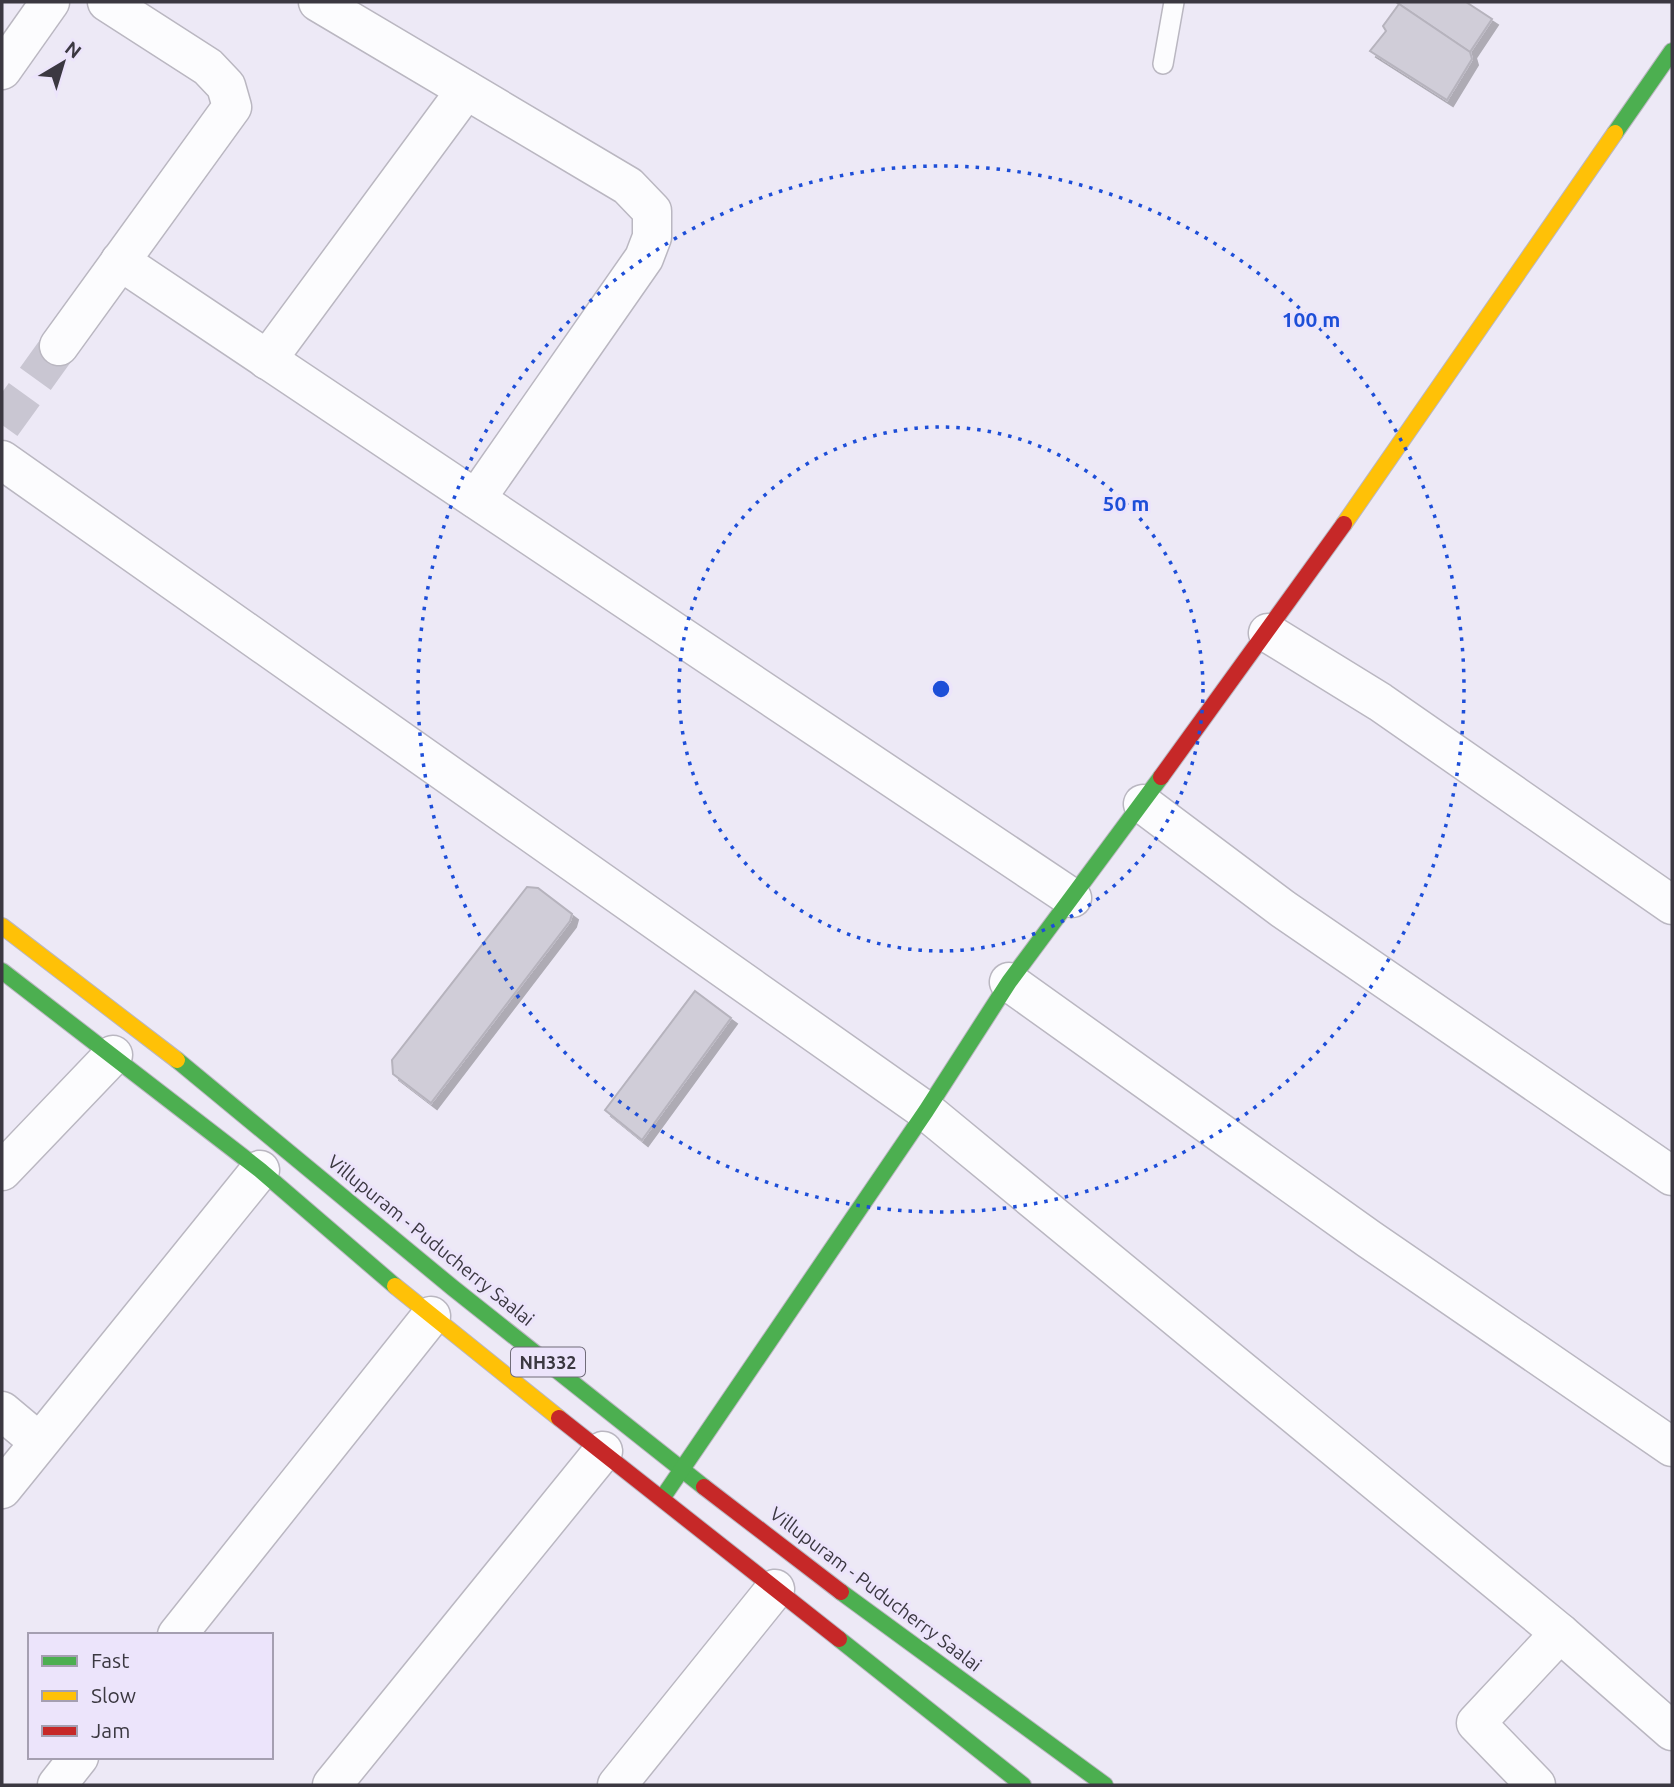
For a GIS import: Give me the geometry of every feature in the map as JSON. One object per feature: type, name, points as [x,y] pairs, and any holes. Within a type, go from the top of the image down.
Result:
[{"type":"main road","points":[[662,1499],[926,1111],[1009,982],[1268,633],[1672,51]]},
{"type":"main road","name":"Villupuram - Puducherry Saalai","points":[[2,926],[139,1029],[453,1288],[797,1560],[1105,1785]]},
{"type":"main road","name":"NH332","points":[[2,971],[260,1170],[430,1316],[1023,1785]]},
{"type":"street","points":[[2,70],[50,2]]},
{"type":"street","points":[[59,346],[232,107],[226,86],[208,67],[107,2]]},
{"type":"street","points":[[318,2],[628,186],[652,211],[652,237],[644,258],[475,499]]},
{"type":"street","points":[[267,360],[466,90]]},
{"type":"street","points":[[120,261],[1072,898]]},
{"type":"street","points":[[2,460],[926,1111],[1560,1633],[1672,1731]]},
{"type":"street","points":[[1268,633],[1380,702],[1672,905]]},
{"type":"street","points":[[1143,804],[1283,909],[1672,1177]]},
{"type":"street","points":[[1009,982],[1369,1239],[1672,1447]]},
{"type":"street","points":[[2,1171],[113,1055]]},
{"type":"street","points":[[2,1489],[260,1170]]},
{"type":"street","points":[[179,1633],[430,1316]]},
{"type":"street","points":[[2,1411],[39,1443]]},
{"type":"street","points":[[332,1785],[603,1451]]},
{"type":"street","points":[[617,1785],[775,1589]]},
{"type":"street","points":[[1535,1785],[1476,1723],[1560,1633]]},
{"type":"street","points":[[57,1785],[77,1759]]},
{"type":"lane","points":[[1163,64],[1174,2]]},
{"type":"building","points":[[1396,2],[1466,2],[1492,19],[1470,52]]},
{"type":"building","points":[[1399,4],[1470,52],[1472,59],[1447,100],[1370,51],[1386,31],[1383,26]]},
{"type":"building","points":[[527,887],[538,888],[572,914],[570,921],[431,1103],[393,1074],[392,1060]]},
{"type":"building","points":[[695,991],[731,1018],[642,1140],[605,1110]]},
{"type":"tunnel","points":[[2,425],[59,346]]},
{"type":"traffic: fast","points":[[1615,133],[1672,51]]},
{"type":"traffic: fast","points":[[663,1497],[926,1111],[1009,982],[1161,777]]},
{"type":"traffic: fast","points":[[2,971],[260,1170],[395,1286]]},
{"type":"traffic: fast","points":[[177,1060],[453,1288],[704,1487]]},
{"type":"traffic: fast","points":[[841,1592],[1105,1785]]},
{"type":"traffic: fast","points":[[839,1639],[1023,1785]]},
{"type":"traffic: slow","points":[[1344,524],[1615,133]]},
{"type":"traffic: slow","points":[[2,926],[177,1060]]},
{"type":"traffic: slow","points":[[395,1286],[559,1418]]},
{"type":"traffic: jam","points":[[1161,777],[1344,524]]},
{"type":"traffic: jam","points":[[559,1418],[839,1639]]},
{"type":"traffic: jam","points":[[704,1487],[841,1592]]}]
